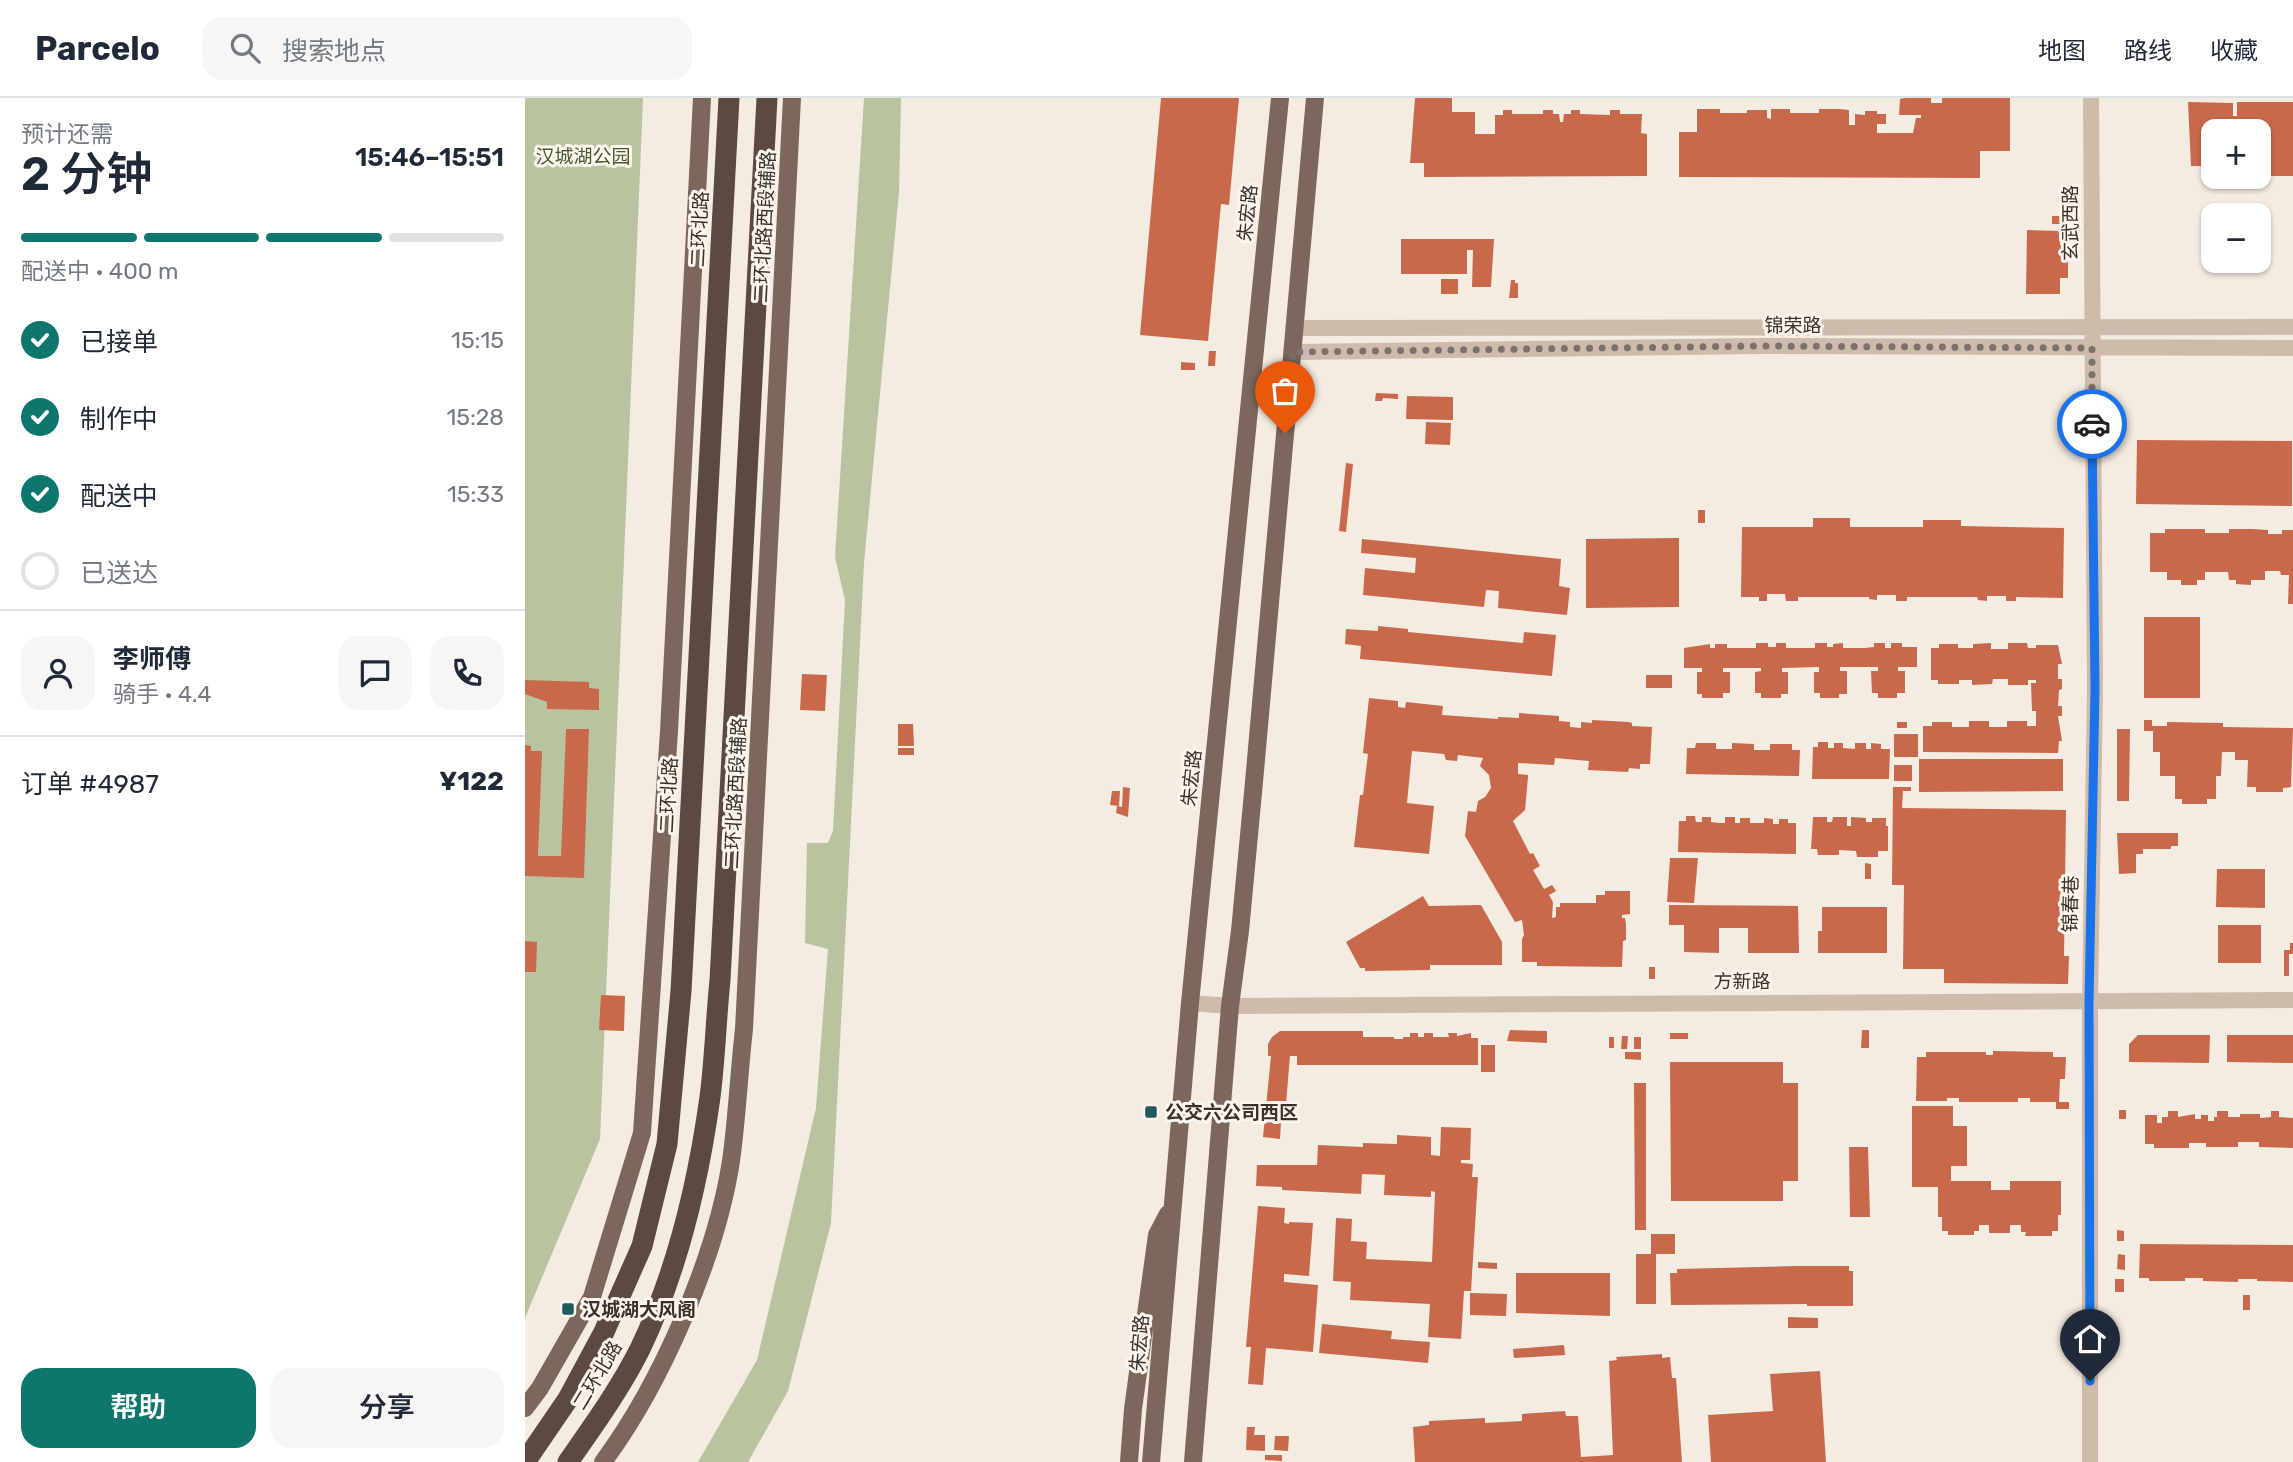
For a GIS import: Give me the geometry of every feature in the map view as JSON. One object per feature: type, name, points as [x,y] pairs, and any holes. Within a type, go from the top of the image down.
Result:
[{"type":"highway","name":"二环北路","points":[[525,1462],[568,1399],[604,1332],[642,1245],[667,1144],[681,991],[729,98]]},
{"type":"highway","name":"二环北路","points":[[568,1462],[600,1417],[639,1350],[665,1289],[684,1233],[710,1097],[720,980],[767,98]]},
{"type":"main road","points":[[525,1408],[540,1388],[592,1297],[642,1133],[659,902],[702,98]]},
{"type":"main road","name":"二环北路西段辅路","points":[[603,1462],[627,1429],[669,1348],[704,1265],[720,1213],[731,1161],[744,1015],[792,98]]},
{"type":"main road","name":"朱宏路","points":[[1150,1462],[1190,1003],[1279,98]]},
{"type":"main road","points":[[1193,1462],[1230,1006],[1243,904],[1315,98]]},
{"type":"main road","points":[[1129,1462],[1133,1409],[1157,1235],[1172,1204]]},
{"type":"street","name":"玄武西路","points":[[2091,98],[2092,348]]},
{"type":"street","name":"锦荣路","points":[[1295,328],[2293,327]]},
{"type":"street","name":"锦荣路","points":[[1293,352],[1760,346],[2293,348]]},
{"type":"street","name":"锦春巷","points":[[2090,1462],[2089,1001],[2095,689],[2092,348]]},
{"type":"street","name":"方新路","points":[[1190,1003],[1230,1006],[2293,1000]]},
{"type":"green space","name":"汉城湖公园","points":[[525,98],[643,98],[600,1139],[525,1318]]},
{"type":"green space","points":[[864,98],[901,98],[899,192],[864,563],[831,1223],[788,1391],[748,1462],[698,1462],[757,1360],[816,1108],[828,949],[805,943],[807,843],[828,843],[833,831],[845,600],[835,557]]},
{"type":"building","points":[[1161,98],[1239,98],[1229,205],[1221,204],[1208,341],[1140,335]]},
{"type":"building","points":[[1415,98],[1452,98],[1452,112],[1475,112],[1475,134],[1495,134],[1495,115],[1503,115],[1503,110],[1512,110],[1512,114],[1543,114],[1543,110],[1553,110],[1553,114],[1559,114],[1560,122],[1563,122],[1564,114],[1571,114],[1571,110],[1580,110],[1580,114],[1610,115],[1610,110],[1620,110],[1620,114],[1642,114],[1641,133],[1647,134],[1647,176],[1424,177],[1424,163],[1410,163]]},
{"type":"building","points":[[1931,98],[1931,103],[1942,103],[1942,98],[2010,98],[2010,151],[1980,151],[1980,178],[1679,177],[1679,132],[1697,132],[1697,109],[1720,109],[1720,113],[1767,110],[1767,118],[1771,119],[1771,109],[1790,109],[1790,113],[1819,113],[1819,109],[1849,110],[1849,125],[1855,125],[1855,114],[1865,115],[1865,111],[1877,111],[1877,114],[1886,114],[1886,124],[1877,124],[1877,133],[1913,133],[1916,118],[1921,118],[1921,115],[1899,115],[1900,99]]},
{"type":"building","points":[[2188,102],[2233,103],[2233,116],[2237,116],[2237,102],[2293,102],[2293,176],[2271,176],[2271,119],[2201,119],[2201,166],[2191,166]]},
{"type":"building","points":[[2052,216],[2069,216],[2069,224],[2052,224]]},
{"type":"building","points":[[2027,230],[2060,231],[2060,245],[2068,246],[2068,278],[2060,278],[2060,294],[2026,294]]},
{"type":"building","points":[[1401,239],[1494,239],[1491,287],[1472,287],[1473,250],[1467,250],[1467,274],[1401,274]]},
{"type":"building","points":[[1441,279],[1458,279],[1458,294],[1441,294]]},
{"type":"building","points":[[1511,280],[1518,283],[1518,298],[1509,298]]},
{"type":"building","points":[[1209,351],[1216,351],[1215,366],[1208,366]]},
{"type":"building","points":[[1181,362],[1195,363],[1195,370],[1181,370]]},
{"type":"building","points":[[1376,393],[1398,394],[1398,399],[1383,398],[1382,401],[1375,401]]},
{"type":"building","points":[[1407,396],[1453,397],[1453,420],[1406,419]]},
{"type":"building","points":[[1426,422],[1451,423],[1450,445],[1425,444]]},
{"type":"building","points":[[2137,440],[2292,441],[2292,506],[2136,504]]},
{"type":"building","points":[[1346,463],[1353,464],[1346,532],[1339,531]]},
{"type":"building","points":[[1698,510],[1705,510],[1705,523],[1698,523]]},
{"type":"building","points":[[1813,518],[1850,518],[1850,527],[1923,527],[1923,520],[1961,520],[1961,526],[2064,528],[2063,598],[2016,597],[2016,601],[2006,601],[2006,596],[1987,596],[1987,601],[1978,600],[1977,597],[1907,597],[1907,601],[1896,601],[1896,595],[1877,595],[1877,600],[1869,597],[1798,597],[1798,601],[1786,601],[1785,594],[1767,594],[1767,601],[1759,601],[1759,597],[1741,597],[1742,527],[1813,527]]},
{"type":"building","points":[[2165,529],[2205,529],[2205,533],[2229,533],[2229,529],[2252,529],[2268,530],[2268,534],[2282,534],[2282,530],[2293,530],[2293,604],[2288,604],[2289,575],[2281,575],[2280,571],[2265,571],[2265,580],[2251,580],[2251,585],[2236,584],[2236,580],[2229,580],[2228,572],[2205,572],[2205,580],[2197,580],[2197,585],[2181,585],[2181,580],[2167,580],[2167,572],[2150,572],[2150,533],[2165,533]]},
{"type":"building","points":[[1679,538],[1679,607],[1586,608],[1586,539]]},
{"type":"building","points":[[1362,539],[1561,559],[1559,586],[1570,588],[1567,615],[1498,608],[1499,591],[1486,590],[1484,607],[1363,595],[1365,568],[1415,573],[1416,558],[1361,553]]},
{"type":"building","points":[[2144,617],[2200,617],[2200,698],[2144,698]]},
{"type":"building","points":[[1378,626],[1408,629],[1408,632],[1523,643],[1524,632],[1556,635],[1552,676],[1360,659],[1361,646],[1345,644],[1346,629],[1378,631]]},
{"type":"building","points":[[1756,643],[1768,643],[1768,647],[1776,647],[1776,643],[1786,643],[1786,648],[1815,648],[1815,643],[1827,643],[1827,647],[1833,647],[1833,644],[1843,643],[1843,648],[1865,648],[1874,647],[1874,643],[1885,643],[1885,648],[1891,648],[1891,643],[1902,643],[1902,647],[1917,647],[1917,667],[1898,667],[1898,671],[1905,671],[1905,693],[1897,693],[1897,698],[1878,698],[1878,693],[1872,693],[1871,671],[1878,671],[1878,667],[1840,667],[1840,671],[1847,671],[1847,694],[1839,694],[1839,698],[1820,698],[1820,693],[1814,693],[1814,672],[1819,672],[1819,667],[1782,668],[1782,672],[1788,672],[1788,694],[1781,694],[1781,698],[1761,698],[1761,693],[1755,693],[1755,672],[1761,671],[1761,668],[1723,668],[1723,672],[1730,672],[1730,693],[1723,693],[1723,698],[1702,698],[1702,694],[1697,694],[1697,672],[1702,672],[1702,668],[1684,668],[1684,648],[1710,644],[1710,648],[1715,648],[1715,644],[1727,644],[1727,648],[1756,648]]},
{"type":"building","points":[[1991,643],[1991,649],[2008,649],[2008,643],[2027,643],[2028,648],[2036,648],[2036,645],[2058,645],[2062,664],[2058,664],[2058,679],[2062,679],[2062,689],[2059,690],[2058,706],[2062,706],[2062,716],[2058,716],[2062,741],[2059,741],[2058,753],[1923,752],[1923,726],[1932,726],[1932,722],[1952,722],[1952,727],[1969,727],[1969,721],[1989,721],[1989,727],[2007,727],[2007,721],[2027,721],[2027,726],[2036,726],[2036,711],[2032,711],[2031,683],[2036,683],[2036,680],[2028,680],[2028,685],[2008,685],[2008,679],[1993,679],[1992,684],[1972,685],[1972,680],[1959,680],[1959,684],[1938,684],[1938,680],[1931,680],[1931,648],[1939,648],[1939,644],[1958,644],[1958,648],[1973,648],[1973,644]]},
{"type":"building","points":[[802,674],[827,675],[825,711],[800,710]]},
{"type":"building","points":[[1646,675],[1672,675],[1672,688],[1646,688]]},
{"type":"building","points":[[525,680],[589,682],[589,688],[599,689],[599,710],[547,709],[547,702],[525,694]]},
{"type":"building","points":[[1369,698],[1398,701],[1398,707],[1405,708],[1406,702],[1443,706],[1442,715],[1498,719],[1519,718],[1519,713],[1559,716],[1559,721],[1570,722],[1570,727],[1581,728],[1581,722],[1592,723],[1592,720],[1629,722],[1632,726],[1652,727],[1650,764],[1640,764],[1640,769],[1629,768],[1628,772],[1588,770],[1589,761],[1555,758],[1554,765],[1518,763],[1518,774],[1528,777],[1525,810],[1513,821],[1530,854],[1533,853],[1540,866],[1533,870],[1544,889],[1552,885],[1556,891],[1549,895],[1553,902],[1552,918],[1556,917],[1556,907],[1560,907],[1560,903],[1596,903],[1596,895],[1605,895],[1605,891],[1630,891],[1630,914],[1622,915],[1626,924],[1626,940],[1623,941],[1622,967],[1537,966],[1537,962],[1522,962],[1522,920],[1515,922],[1465,836],[1468,811],[1476,812],[1478,801],[1485,797],[1491,788],[1489,775],[1480,766],[1483,758],[1458,755],[1457,761],[1446,760],[1444,754],[1412,751],[1407,803],[1434,806],[1429,854],[1354,847],[1368,754],[1363,753]]},
{"type":"building","points":[[2144,720],[2152,720],[2152,726],[2167,726],[2167,722],[2223,723],[2223,727],[2293,728],[2291,787],[2283,788],[2283,792],[2256,792],[2256,787],[2247,787],[2248,760],[2235,760],[2235,752],[2222,752],[2221,776],[2216,776],[2216,799],[2207,799],[2207,804],[2182,804],[2182,799],[2175,799],[2175,776],[2160,776],[2160,752],[2153,752],[2153,731],[2144,731]]},
{"type":"building","points":[[1897,722],[1907,722],[1907,728],[1897,728]]},
{"type":"building","points":[[898,724],[913,724],[914,746],[898,746]]},
{"type":"building","points":[[566,729],[589,729],[584,878],[525,876],[525,745],[531,746],[531,751],[542,751],[538,856],[561,856]]},
{"type":"building","points":[[2117,729],[2130,729],[2129,801],[2117,801]]},
{"type":"building","points":[[1894,734],[1918,734],[1918,757],[1894,757]]},
{"type":"building","points":[[1818,742],[1828,742],[1828,748],[1834,748],[1834,743],[1843,743],[1843,748],[1855,749],[1855,743],[1866,743],[1866,749],[1871,749],[1871,743],[1881,744],[1881,749],[1890,749],[1889,779],[1812,779],[1813,747],[1818,747]]},
{"type":"building","points":[[1696,743],[1716,743],[1716,749],[1732,749],[1732,743],[1754,744],[1754,750],[1770,750],[1770,744],[1792,744],[1792,750],[1800,750],[1799,776],[1686,774],[1687,748],[1695,748]]},
{"type":"building","points":[[898,748],[914,748],[914,755],[898,755]]},
{"type":"building","points":[[1919,759],[2063,759],[2063,791],[1919,792]]},
{"type":"building","points":[[1894,765],[1912,765],[1912,781],[1894,781]]},
{"type":"building","points":[[1123,787],[1130,788],[1128,817],[1116,813],[1117,806],[1122,807]]},
{"type":"building","points":[[1893,787],[1911,787],[1911,791],[1903,791],[1902,808],[2066,810],[2064,956],[2069,956],[2068,984],[1944,983],[1944,969],[1903,969],[1904,885],[1892,885]]},
{"type":"building","points":[[1112,791],[1120,791],[1119,806],[1110,805]]},
{"type":"building","points":[[1686,816],[1695,816],[1696,822],[1702,822],[1702,817],[1711,817],[1711,822],[1719,823],[1725,823],[1725,817],[1735,817],[1735,823],[1740,823],[1740,818],[1750,818],[1750,823],[1764,823],[1764,818],[1773,819],[1773,824],[1779,824],[1779,819],[1788,819],[1788,823],[1796,823],[1796,854],[1678,852],[1679,821],[1686,821]]},
{"type":"building","points":[[1813,817],[1827,817],[1827,822],[1832,822],[1833,817],[1847,817],[1847,826],[1851,826],[1851,817],[1866,818],[1866,822],[1872,822],[1872,818],[1886,818],[1888,851],[1878,851],[1878,857],[1857,857],[1856,851],[1839,850],[1839,855],[1818,855],[1817,849],[1811,849]]},
{"type":"building","points":[[2117,833],[2178,833],[2178,846],[2171,846],[2171,849],[2143,849],[2143,854],[2136,854],[2136,873],[2119,874]]},
{"type":"building","points":[[1670,858],[1698,858],[1694,903],[1667,902]]},
{"type":"building","points":[[1865,863],[1871,864],[1871,879],[1865,879]]},
{"type":"building","points":[[2217,869],[2265,869],[2265,908],[2216,907]]},
{"type":"building","points":[[1423,896],[1429,906],[1481,905],[1502,942],[1502,965],[1430,965],[1430,970],[1365,971],[1365,968],[1360,968],[1346,942]]},
{"type":"building","points":[[1669,905],[1798,906],[1799,953],[1748,953],[1748,928],[1719,928],[1719,953],[1684,952],[1684,925],[1669,925]]},
{"type":"building","points":[[1822,907],[1887,907],[1887,953],[1818,953]]},
{"type":"building","points":[[2218,925],[2261,925],[2261,963],[2218,963]]},
{"type":"building","points":[[525,941],[537,942],[536,972],[525,972]]},
{"type":"building","points":[[2290,943],[2293,943],[2293,954],[2289,954],[2289,976],[2284,976],[2284,950],[2290,950]]},
{"type":"building","points":[[1649,967],[1655,967],[1655,979],[1649,979]]},
{"type":"building","points":[[601,995],[625,996],[624,1031],[599,1030]]},
{"type":"building","points":[[1510,1030],[1547,1031],[1547,1043],[1507,1041]]},
{"type":"building","points":[[1862,1030],[1869,1030],[1869,1048],[1861,1048]]},
{"type":"building","points":[[1280,1031],[1363,1031],[1363,1037],[1394,1039],[1410,1037],[1410,1033],[1418,1033],[1418,1037],[1424,1037],[1424,1033],[1433,1033],[1433,1037],[1449,1037],[1448,1033],[1457,1033],[1457,1036],[1471,1033],[1471,1038],[1478,1038],[1478,1065],[1297,1065],[1297,1056],[1290,1056],[1280,1139],[1263,1137],[1271,1056],[1268,1056],[1268,1044]]},
{"type":"building","points":[[1670,1033],[1688,1033],[1688,1039],[1670,1039]]},
{"type":"building","points":[[2138,1035],[2210,1035],[2209,1063],[2129,1062],[2129,1044]]},
{"type":"building","points":[[2227,1035],[2293,1035],[2293,1063],[2227,1062]]},
{"type":"building","points":[[1622,1036],[1628,1036],[1627,1049],[1621,1049]]},
{"type":"building","points":[[1609,1037],[1614,1037],[1614,1048],[1609,1048]]},
{"type":"building","points":[[1634,1037],[1641,1037],[1641,1049],[1634,1049]]},
{"type":"building","points":[[1481,1045],[1495,1045],[1495,1072],[1481,1072]]},
{"type":"building","points":[[1993,1051],[2053,1052],[2053,1057],[2066,1057],[2065,1079],[2060,1079],[2059,1102],[2069,1102],[2069,1109],[2056,1109],[2056,1102],[2030,1102],[2030,1098],[2018,1098],[2018,1102],[1959,1102],[1959,1098],[1947,1098],[1947,1101],[1916,1101],[1917,1057],[1926,1057],[1926,1052],[1986,1052],[1986,1055],[1993,1055]]},
{"type":"building","points":[[1625,1052],[1641,1052],[1641,1060],[1625,1059]]},
{"type":"building","points":[[1670,1062],[1783,1062],[1783,1083],[1798,1083],[1798,1181],[1783,1181],[1783,1201],[1671,1201]]},
{"type":"building","points":[[1634,1083],[1646,1083],[1646,1230],[1635,1230]]},
{"type":"building","points":[[1912,1106],[1953,1106],[1953,1126],[1967,1126],[1967,1166],[1951,1166],[1951,1181],[1991,1181],[1991,1190],[2010,1190],[2010,1181],[2061,1181],[2058,1231],[2052,1231],[2052,1236],[2025,1236],[2026,1232],[2021,1232],[2021,1225],[2010,1225],[2010,1233],[1989,1233],[1989,1225],[1979,1225],[1979,1231],[1974,1231],[1974,1235],[1948,1235],[1948,1231],[1942,1231],[1942,1217],[1938,1217],[1938,1187],[1912,1187]]},
{"type":"building","points":[[2119,1110],[2126,1110],[2126,1119],[2119,1119]]},
{"type":"building","points":[[2168,1111],[2178,1111],[2178,1117],[2195,1114],[2195,1119],[2208,1115],[2208,1121],[2214,1121],[2217,1111],[2228,1111],[2228,1117],[2260,1114],[2260,1118],[2271,1117],[2271,1111],[2279,1111],[2279,1117],[2293,1118],[2293,1148],[2259,1147],[2259,1142],[2238,1142],[2238,1147],[2206,1147],[2206,1143],[2189,1143],[2189,1148],[2154,1148],[2154,1144],[2145,1144],[2145,1115],[2157,1115],[2157,1123],[2162,1123],[2162,1117],[2168,1117]]},
{"type":"building","points":[[1441,1127],[1471,1128],[1470,1160],[1461,1160],[1461,1163],[1473,1164],[1472,1177],[1478,1177],[1471,1291],[1464,1291],[1461,1339],[1428,1337],[1430,1304],[1350,1300],[1351,1282],[1333,1281],[1336,1218],[1352,1219],[1351,1241],[1367,1242],[1366,1259],[1432,1262],[1435,1192],[1431,1191],[1431,1197],[1384,1195],[1385,1175],[1362,1174],[1361,1194],[1256,1186],[1257,1165],[1317,1165],[1318,1145],[1363,1147],[1363,1143],[1397,1144],[1397,1135],[1431,1137],[1431,1155],[1440,1156]]},
{"type":"building","points":[[1849,1147],[1868,1147],[1870,1217],[1850,1217]]},
{"type":"building","points":[[1258,1206],[1285,1208],[1284,1223],[1313,1223],[1309,1276],[1284,1274],[1284,1282],[1318,1285],[1313,1352],[1266,1348],[1263,1385],[1248,1384],[1251,1347],[1246,1347]]},
{"type":"building","points":[[2117,1230],[2124,1231],[2124,1241],[2117,1241]]},
{"type":"building","points":[[1651,1234],[1675,1234],[1675,1254],[1656,1254],[1656,1304],[1636,1304],[1636,1254],[1651,1254]]},
{"type":"building","points":[[2140,1244],[2293,1245],[2293,1282],[2257,1279],[2238,1279],[2238,1282],[2203,1281],[2203,1278],[2149,1281],[2149,1278],[2139,1278]]},
{"type":"building","points":[[2118,1254],[2125,1255],[2125,1270],[2117,1269]]},
{"type":"building","points":[[1478,1262],[1497,1263],[1497,1269],[1478,1268]]},
{"type":"building","points":[[1849,1266],[1849,1271],[1853,1271],[1853,1306],[1671,1305],[1670,1273],[1677,1273],[1677,1269]]},
{"type":"building","points":[[1516,1273],[1610,1273],[1610,1316],[1516,1313]]},
{"type":"building","points":[[2115,1279],[2124,1279],[2124,1292],[2115,1292]]},
{"type":"building","points":[[1470,1293],[1507,1294],[1506,1316],[1470,1315]]},
{"type":"building","points":[[2243,1295],[2250,1295],[2250,1310],[2243,1310]]},
{"type":"building","points":[[1788,1317],[1818,1318],[1818,1328],[1788,1328]]},
{"type":"building","points":[[1322,1324],[1392,1331],[1391,1339],[1430,1342],[1428,1363],[1319,1353]]},
{"type":"building","points":[[1564,1345],[1565,1355],[1514,1358],[1513,1349]]},
{"type":"building","points":[[1662,1354],[1662,1358],[1670,1357],[1672,1378],[1676,1378],[1682,1462],[1415,1462],[1413,1427],[1429,1425],[1429,1421],[1485,1418],[1485,1423],[1522,1421],[1522,1414],[1565,1411],[1566,1416],[1578,1416],[1581,1457],[1613,1455],[1609,1361],[1617,1360],[1616,1357]]},
{"type":"building","points":[[1820,1371],[1826,1462],[1711,1462],[1708,1415],[1773,1411],[1770,1374]]},
{"type":"building","points":[[1247,1427],[1255,1427],[1254,1435],[1265,1435],[1265,1451],[1246,1450]]},
{"type":"building","points":[[1275,1436],[1289,1436],[1288,1451],[1274,1450]]},
{"type":"building","points":[[1265,1455],[1282,1455],[1282,1461],[1265,1460]]},
{"type":"way so far","points":[[1285,433],[1293,352],[1735,346],[2092,348],[2092,424]]},
{"type":"place","name":"公交六公司西区","points":[[1151,1112]]},
{"type":"place","name":"汉城湖大风阁","points":[[568,1309]]},
{"type":"route","points":[[2090,1381],[2089,1001],[2095,689],[2092,424]]}]
